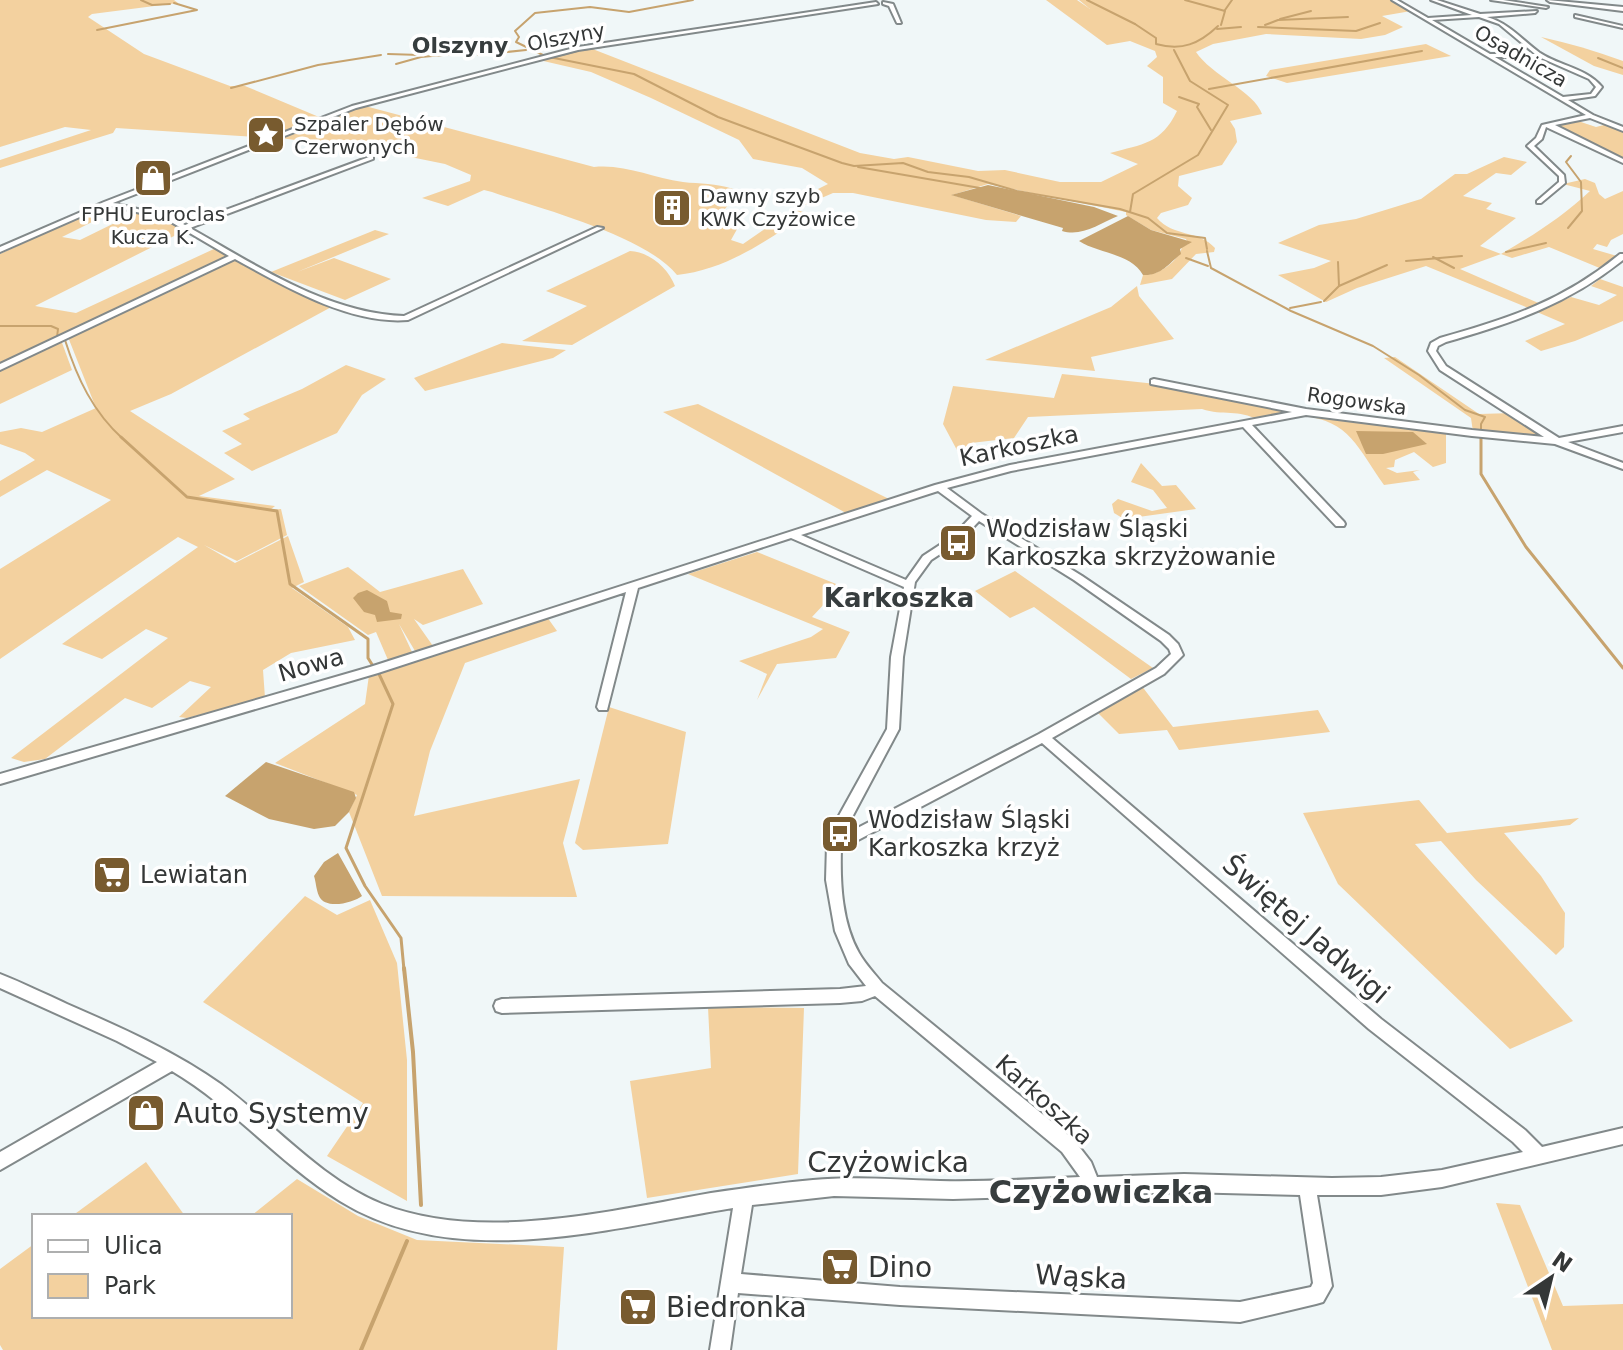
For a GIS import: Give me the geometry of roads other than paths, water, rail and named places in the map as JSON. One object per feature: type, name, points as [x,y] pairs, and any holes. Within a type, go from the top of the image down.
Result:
[{"type":"main road","points":[[1548,4],[1563,1],[1623,9]]},
{"type":"street","name":"Osadnicza","points":[[1394,0],[1591,116],[1623,129]]},
{"type":"street","points":[[1433,0],[1489,17],[1511,30],[1540,55],[1591,78],[1599,87],[1593,95],[1564,99]]},
{"type":"street","points":[[1493,0],[1548,4]]},
{"type":"street","points":[[882,1],[891,5],[899,22]]},
{"type":"street","name":"Olszyny","points":[[106,203],[354,107],[578,49],[882,1]]},
{"type":"street","points":[[1426,19],[1535,12]]},
{"type":"street","points":[[1577,16],[1623,27]]},
{"type":"street","points":[[1488,56],[1540,55]]},
{"type":"street","points":[[1539,202],[1562,183],[1562,176],[1530,146],[1548,124],[1591,116]]},
{"type":"street","points":[[1548,124],[1623,161]]},
{"type":"street","points":[[186,227],[371,158]]},
{"type":"street","points":[[0,250],[106,203],[168,218],[307,293],[387,318],[405,318],[599,228]]},
{"type":"street","points":[[0,367],[235,256]]},
{"type":"street","name":"Rogowska","points":[[1623,256],[1591,282],[1557,302],[1503,325],[1434,345],[1434,357],[1443,368],[1557,441],[1623,466]]},
{"type":"street","name":"Rogowska","points":[[1154,382],[1306,412],[1489,435],[1557,441],[1623,429]]},
{"type":"street","name":"Karkoszka","points":[[939,487],[1010,468],[1306,412]]},
{"type":"street","points":[[1246,424],[1340,524]]},
{"type":"street","name":"Karkoszka","points":[[939,487],[978,516],[956,539],[927,558],[910,586],[897,657],[893,729],[843,821],[834,844],[833,880],[842,931],[854,959],[877,988],[1068,1146],[1085,1168],[1092,1187]]},
{"type":"street","name":"Nowa","points":[[0,779],[374,670],[939,487]]},
{"type":"street","points":[[834,844],[840,844],[1043,737],[1160,671],[1177,655],[1174,647],[1152,629],[1078,578],[978,516]]},
{"type":"street","points":[[792,535],[910,586]]},
{"type":"street","points":[[603,707],[633,585]]},
{"type":"street","name":"Świętej Jadwigi","points":[[1043,737],[1375,1024],[1519,1136],[1538,1155]]},
{"type":"street","name":"Czyżowicka","points":[[0,981],[172,1062],[218,1092],[348,1194],[397,1218],[447,1229],[496,1232],[558,1228],[744,1198],[853,1186],[940,1190],[1185,1183],[1384,1186],[1446,1177],[1623,1136]]},
{"type":"street","points":[[502,1006],[840,996],[877,988]]},
{"type":"street","points":[[0,1162],[172,1062]]},
{"type":"street","name":"Wąska","points":[[730,1283],[900,1296],[1240,1312],[1316,1295],[1323,1286],[1307,1186]]},
{"type":"street","points":[[720,1350],[744,1198]]},
{"type":"waterway","points":[[141,0],[152,5],[170,4]]},
{"type":"waterway","points":[[545,56],[516,42],[519,37],[515,31],[535,13],[590,7],[629,12],[693,0]]},
{"type":"waterway","points":[[1087,0],[1135,24],[1156,38],[1156,44],[1174,47],[1190,44],[1218,26]]},
{"type":"waterway","points":[[1185,0],[1225,11],[1221,25]]},
{"type":"waterway","points":[[1225,10],[1232,0]]},
{"type":"waterway","points":[[97,30],[197,10],[174,3]]},
{"type":"waterway","points":[[1280,19],[1311,11]]},
{"type":"waterway","points":[[1265,25],[1278,20],[1348,17]]},
{"type":"waterway","points":[[1258,27],[1356,31],[1380,23]]},
{"type":"waterway","points":[[1217,29],[1241,27]]},
{"type":"waterway","points":[[582,50],[602,47]]},
{"type":"waterway","points":[[478,55],[526,50]]},
{"type":"waterway","points":[[1130,212],[1133,194],[1198,155],[1228,105],[1190,81],[1174,50]]},
{"type":"waterway","points":[[554,57],[577,51]]},
{"type":"waterway","points":[[1209,89],[1422,51]]},
{"type":"waterway","points":[[388,54],[420,55]]},
{"type":"waterway","points":[[396,64],[421,57],[455,54]]},
{"type":"waterway","points":[[231,88],[318,65],[381,55]]},
{"type":"waterway","points":[[549,57],[634,74],[718,117],[842,163],[854,166],[903,163],[928,172],[969,177],[1017,191],[1120,209],[1148,218],[1167,233],[1205,238],[1207,249]]},
{"type":"waterway","points":[[1598,58],[1623,68]]},
{"type":"waterway","points":[[1179,97],[1199,104],[1197,107],[1211,130]]},
{"type":"waterway","points":[[1568,228],[1582,211],[1581,182],[1566,162],[1571,156]]},
{"type":"waterway","points":[[858,167],[980,188]]},
{"type":"waterway","points":[[1506,252],[1546,243]]},
{"type":"waterway","points":[[1207,251],[1211,268],[1291,311],[1373,346],[1419,375],[1465,410],[1485,417],[1481,424],[1481,474],[1526,547],[1623,668]]},
{"type":"waterway","points":[[1436,258],[1462,256]]},
{"type":"waterway","points":[[1186,258],[1208,266]]},
{"type":"waterway","points":[[1406,261],[1436,258]]},
{"type":"waterway","points":[[1436,258],[1454,268]]},
{"type":"waterway","points":[[1338,262],[1339,286]]},
{"type":"waterway","points":[[1339,286],[1387,265]]},
{"type":"waterway","points":[[1324,301],[1339,286]]},
{"type":"waterway","points":[[1290,308],[1321,302]]},
{"type":"waterway","points":[[0,326],[51,326],[58,329],[57,337]]},
{"type":"waterway","points":[[65,340],[87,394],[123,439]]},
{"type":"waterway","points":[[121,437],[187,497],[277,511],[290,584],[368,639],[368,658],[373,666]]},
{"type":"waterway","points":[[379,674],[393,704],[346,848],[365,886],[401,938],[404,970]]},
{"type":"waterway","points":[[404,968],[413,1052],[421,1205]]},
{"type":"waterway","points":[[361,1350],[407,1241]]},
{"type":"place","name":"Szpaler Dębów Czerwonych","points":[[266,135]]},
{"type":"place","name":"FPHU Euroclas Kucza K.","points":[[153,178]]},
{"type":"place","name":"Dawny szyb KWK Czyżowice","points":[[672,208]]},
{"type":"place","name":"Wodzisław Śląski Karkoszka skrzyżowanie","points":[[958,543]]},
{"type":"place","name":"Wodzisław Śląski Karkoszka krzyż","points":[[840,834]]},
{"type":"place","name":"Lewiatan","points":[[112,875]]},
{"type":"place","name":"Auto Systemy","points":[[146,1113]]},
{"type":"place","name":"Dino","points":[[840,1267]]},
{"type":"place","name":"Biedronka","points":[[638,1307]]},
{"type":"district","name":"Olszyny","points":[[460,45]]},
{"type":"district","name":"Karkoszka","points":[[899,598]]},
{"type":"district","name":"Czyżowiczka","points":[[1101,1192]]}]
